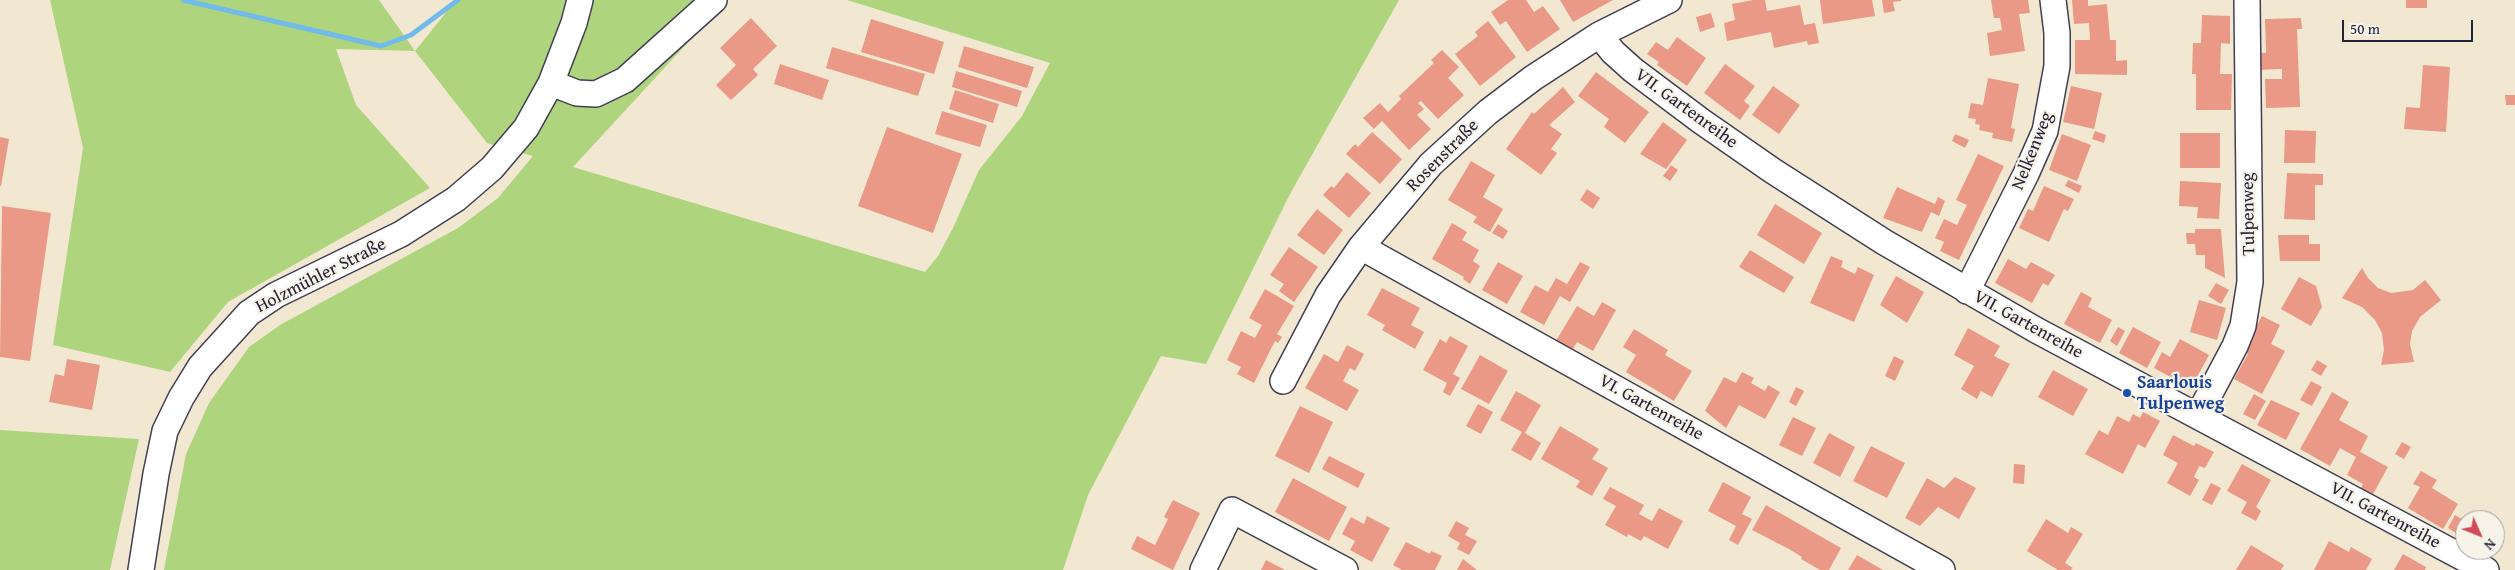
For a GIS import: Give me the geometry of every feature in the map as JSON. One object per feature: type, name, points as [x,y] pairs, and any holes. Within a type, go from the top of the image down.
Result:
[{"type":"street","name":"Holzmühler Straße","points":[[141,570],[156,474],[165,431],[181,398],[200,367],[249,313],[276,295],[401,234],[456,199],[492,168],[526,128],[552,83],[574,23],[580,0]]},
{"type":"street","points":[[552,83],[577,93],[596,94],[625,80],[714,0]]},
{"type":"street","name":"Nelkenweg","points":[[1967,291],[2026,174],[2045,131],[2057,66],[2058,33],[2053,0]]},
{"type":"street","name":"Tulpenweg","points":[[2198,416],[2235,346],[2243,326],[2250,282],[2247,0]]},
{"type":"street","name":"Rosenstraße","points":[[1283,381],[1328,295],[1361,247],[1431,164],[1488,112],[1533,78],[1599,35],[1665,1]]},
{"type":"street","name":"VII. Gartenreihe","points":[[1599,35],[1613,52],[1633,70],[1773,171],[1884,242],[1967,291],[2486,570]]},
{"type":"street","name":"VI. Gartenreihe","points":[[1361,247],[1942,570]]},
{"type":"street","points":[[1203,570],[1232,510],[1345,570]]},
{"type":"green space","points":[[50,0],[379,0],[415,51],[336,49],[356,105],[430,188],[228,302],[170,372],[53,345],[83,148]]},
{"type":"green space","points":[[456,0],[727,0],[573,167],[925,272],[938,256],[953,228],[979,170],[1022,116],[1050,63],[847,0],[1399,0],[1290,194],[1206,364],[1161,356],[1088,495],[1063,570],[164,570],[186,454],[209,403],[249,347],[280,325],[458,228],[498,198],[533,156],[487,143],[415,51]]},
{"type":"green space","points":[[0,430],[139,439],[110,570],[0,570]]},
{"type":"building","points":[[1508,0],[1526,0],[1534,12],[1543,6],[1560,29],[1527,52],[1506,21],[1500,25],[1491,12]]},
{"type":"building","points":[[1560,0],[1613,0],[1573,22]]},
{"type":"building","points":[[1765,0],[1767,11],[1800,5],[1804,25],[1815,23],[1819,43],[1808,45],[1807,41],[1774,48],[1771,32],[1727,41],[1724,23],[1735,20],[1732,4]]},
{"type":"building","points":[[1820,0],[1872,0],[1875,16],[1823,24]]},
{"type":"building","points":[[1882,0],[1901,1],[1893,2],[1895,11],[1884,13]]},
{"type":"building","points":[[1991,0],[2028,0],[2030,13],[2019,14],[2025,51],[1990,56],[1987,33],[2002,30],[2000,18],[1994,18]]},
{"type":"building","points":[[2072,0],[2088,0],[2088,6],[2107,4],[2110,40],[2116,40],[2116,61],[2127,60],[2127,75],[2075,74],[2075,40],[2090,40],[2089,23],[2074,24]]},
{"type":"building","points":[[2406,0],[2427,0],[2427,8],[2406,8]]},
{"type":"building","points":[[1711,13],[1715,27],[1700,32],[1696,17]]},
{"type":"building","points":[[2202,15],[2230,16],[2230,44],[2221,43],[2220,74],[2232,74],[2231,110],[2196,110],[2196,74],[2192,74],[2193,43],[2201,43]]},
{"type":"building","points":[[751,18],[777,46],[753,69],[758,75],[731,100],[716,85],[736,65],[720,48]]},
{"type":"building","points":[[2301,18],[2302,29],[2297,29],[2300,107],[2266,108],[2265,79],[2282,79],[2282,69],[2256,70],[2255,53],[2266,53],[2265,19]]},
{"type":"building","points":[[871,19],[944,42],[934,74],[861,52]]},
{"type":"building","points":[[1488,21],[1516,57],[1480,86],[1455,54],[1478,36],[1475,32]]},
{"type":"building","points":[[1677,37],[1706,58],[1687,86],[1657,65],[1659,62],[1647,54],[1656,42],[1668,50]]},
{"type":"building","points":[[964,46],[1034,67],[1027,88],[958,67]]},
{"type":"building","points":[[832,47],[925,74],[918,96],[826,68]]},
{"type":"building","points":[[1442,50],[1459,67],[1448,78],[1464,95],[1438,119],[1421,101],[1418,103],[1424,109],[1417,115],[1431,129],[1409,150],[1382,121],[1374,129],[1363,118],[1380,103],[1388,112],[1401,99],[1399,96],[1434,63],[1431,60]]},
{"type":"building","points":[[780,64],[829,80],[822,100],[774,84]]},
{"type":"building","points":[[1725,64],[1755,86],[1744,101],[1750,106],[1740,120],[1704,93]]},
{"type":"building","points":[[2423,65],[2450,67],[2446,132],[2404,129],[2406,107],[2420,108]]},
{"type":"building","points":[[956,71],[1022,91],[1017,107],[952,87]]},
{"type":"building","points":[[1596,72],[1649,112],[1625,143],[1604,127],[1609,119],[1578,96]]},
{"type":"building","points":[[1988,78],[2019,84],[2011,128],[2015,129],[2012,142],[1992,138],[1993,133],[1979,130],[1980,125],[1975,124],[1976,119],[1968,118],[1971,103],[1983,105]]},
{"type":"building","points":[[1773,86],[1800,105],[1779,134],[1752,115]]},
{"type":"building","points":[[2071,86],[2102,93],[2094,129],[2063,122]]},
{"type":"building","points":[[1563,87],[1575,102],[1549,125],[1562,134],[1551,149],[1557,153],[1541,175],[1506,149],[1532,112],[1534,114]]},
{"type":"building","points":[[955,90],[999,104],[993,123],[949,109]]},
{"type":"building","points":[[2505,95],[2515,95],[2515,105],[2506,105]]},
{"type":"building","points":[[942,111],[987,125],[980,147],[935,134]]},
{"type":"building","points":[[1663,122],[1687,140],[1666,169],[1640,154]]},
{"type":"building","points":[[887,127],[962,154],[933,233],[858,206]]},
{"type":"building","points":[[2285,130],[2316,131],[2315,163],[2284,163]]},
{"type":"building","points":[[2095,131],[2106,135],[2104,143],[2092,139]]},
{"type":"building","points":[[1372,132],[1402,159],[1380,184],[1346,154],[1355,144],[1358,147]]},
{"type":"building","points":[[2180,133],[2220,133],[2220,168],[2180,168]]},
{"type":"building","points":[[1955,134],[1969,140],[1965,148],[1952,141]]},
{"type":"building","points":[[2062,134],[2091,145],[2077,181],[2049,170]]},
{"type":"building","points":[[0,137],[9,139],[1,186],[0,186]]},
{"type":"building","points":[[1978,154],[2004,166],[1959,260],[1940,251],[1944,242],[1935,238],[1944,219],[1957,225],[1967,205],[1956,200]]},
{"type":"building","points":[[1471,161],[1495,175],[1483,197],[1503,209],[1490,232],[1473,222],[1477,217],[1448,200]]},
{"type":"building","points":[[1671,165],[1678,170],[1670,181],[1663,176]]},
{"type":"building","points":[[1347,172],[1371,193],[1349,218],[1323,195],[1331,186],[1334,188]]},
{"type":"building","points":[[2287,173],[2323,174],[2323,185],[2315,185],[2315,220],[2284,219]]},
{"type":"building","points":[[2068,180],[2082,186],[2079,193],[2065,186]]},
{"type":"building","points":[[2180,181],[2221,183],[2219,219],[2197,218],[2198,207],[2179,206]]},
{"type":"building","points":[[2044,186],[2074,199],[2068,211],[2064,209],[2049,242],[2019,228],[2028,209],[2033,211]]},
{"type":"building","points":[[1897,187],[1935,204],[1938,197],[1945,201],[1939,216],[1931,212],[1922,232],[1883,218]]},
{"type":"building","points":[[1587,189],[1600,198],[1593,209],[1580,200]]},
{"type":"building","points":[[1775,204],[1822,233],[1804,264],[1757,235]]},
{"type":"building","points":[[2,206],[51,213],[30,361],[0,357]]},
{"type":"building","points":[[1317,209],[1343,230],[1324,255],[1297,235]]},
{"type":"building","points":[[1452,223],[1467,232],[1462,240],[1479,250],[1473,261],[1480,266],[1470,284],[1463,279],[1464,277],[1432,259]]},
{"type":"building","points":[[1498,224],[1508,231],[1503,239],[1492,233]]},
{"type":"building","points":[[2195,229],[2221,229],[2225,278],[2205,268],[2205,255],[2196,255],[2195,244],[2187,244],[2186,233],[2195,233]]},
{"type":"building","points":[[2278,235],[2309,235],[2309,244],[2320,244],[2320,261],[2280,261]]},
{"type":"building","points":[[1289,247],[1318,267],[1294,302],[1279,291],[1284,284],[1270,275]]},
{"type":"building","points":[[1750,250],[1794,277],[1784,293],[1739,267]]},
{"type":"building","points":[[1831,256],[1843,261],[1841,267],[1855,274],[1858,267],[1874,275],[1854,322],[1810,303]]},
{"type":"building","points":[[2008,259],[2026,269],[2031,262],[2055,275],[2048,286],[2043,283],[2032,303],[1995,283]]},
{"type":"building","points":[[1498,262],[1523,276],[1507,304],[1482,290]]},
{"type":"building","points":[[1580,262],[1590,267],[1570,302],[1560,296],[1544,325],[1520,312],[1535,285],[1548,292],[1556,278],[1567,284]]},
{"type":"building","points":[[2362,268],[2368,278],[2378,288],[2391,293],[2413,290],[2425,280],[2441,300],[2420,317],[2412,331],[2410,344],[2414,362],[2381,365],[2384,350],[2382,333],[2375,320],[2362,307],[2342,298]]},
{"type":"building","points":[[1896,276],[1924,292],[1907,323],[1880,305]]},
{"type":"building","points":[[2299,277],[2316,286],[2322,307],[2311,326],[2281,309]]},
{"type":"building","points":[[2216,283],[2229,290],[2221,304],[2208,296]]},
{"type":"building","points":[[1382,288],[1420,308],[1411,325],[1424,332],[1415,349],[1382,330],[1385,325],[1367,315]]},
{"type":"building","points":[[1265,289],[1294,306],[1277,334],[1282,337],[1278,343],[1275,341],[1254,383],[1237,374],[1241,367],[1227,360],[1241,331],[1255,338],[1262,325],[1249,318]]},
{"type":"building","points":[[2081,292],[2092,298],[2088,307],[2112,320],[2100,343],[2064,324]]},
{"type":"building","points":[[2199,300],[2226,308],[2217,340],[2190,332]]},
{"type":"building","points":[[1602,302],[1616,310],[1593,351],[1577,342],[1570,354],[1554,344],[1577,306],[1594,316]]},
{"type":"building","points":[[2262,316],[2280,325],[2271,344],[2285,351],[2262,394],[2234,379],[2248,354],[2243,351]]},
{"type":"building","points":[[2118,327],[2125,331],[2117,346],[2110,341]]},
{"type":"building","points":[[2133,327],[2161,342],[2147,368],[2119,353]]},
{"type":"building","points":[[1968,328],[2000,346],[1994,356],[2010,364],[1992,397],[1981,391],[1977,399],[1961,389],[1974,366],[1954,355]]},
{"type":"building","points":[[1634,329],[1668,350],[1665,355],[1692,371],[1674,401],[1626,372],[1636,355],[1623,347]]},
{"type":"building","points":[[1450,336],[1468,346],[1453,374],[1460,378],[1450,396],[1443,392],[1447,383],[1423,370],[1440,339],[1446,343]]},
{"type":"building","points":[[2180,339],[2209,355],[2191,388],[2154,368],[2162,352],[2170,357]]},
{"type":"building","points":[[1347,345],[1364,354],[1355,371],[1350,368],[1343,381],[1359,390],[1347,411],[1305,388],[1324,354],[1338,362]]},
{"type":"building","points":[[1480,355],[1508,371],[1489,404],[1461,389]]},
{"type":"building","points":[[1894,356],[1904,361],[1895,381],[1885,376]]},
{"type":"building","points":[[67,359],[100,365],[92,410],[49,402],[55,374],[64,376]]},
{"type":"building","points":[[2317,360],[2327,366],[2321,376],[2311,370]]},
{"type":"building","points":[[2053,370],[2088,389],[2073,416],[2038,397]]},
{"type":"building","points":[[1742,372],[1754,378],[1751,383],[1765,391],[1768,385],[1780,392],[1765,419],[1739,405],[1726,428],[1705,411],[1724,377],[1736,383]]},
{"type":"building","points":[[2311,381],[2322,387],[2312,406],[2300,400]]},
{"type":"building","points":[[1796,387],[1804,391],[1796,406],[1789,402]]},
{"type":"building","points":[[1516,391],[1541,405],[1525,433],[1541,443],[1531,461],[1511,450],[1522,432],[1500,420]]},
{"type":"building","points":[[2332,392],[2349,402],[2339,420],[2368,436],[2360,452],[2388,467],[2373,494],[2361,488],[2363,484],[2347,475],[2356,457],[2340,448],[2330,466],[2300,449]]},
{"type":"building","points":[[2254,394],[2266,401],[2255,420],[2243,414]]},
{"type":"building","points":[[2271,400],[2300,413],[2286,440],[2257,425]]},
{"type":"building","points":[[1478,404],[1493,412],[1481,434],[1466,426]]},
{"type":"building","points":[[1300,406],[1333,422],[1309,473],[1275,456]]},
{"type":"building","points":[[2143,412],[2160,421],[2145,448],[2138,444],[2123,474],[2085,454],[2099,430],[2108,435],[2117,416],[2129,422],[2133,414],[2140,418]]},
{"type":"building","points":[[1793,417],[1816,428],[1802,456],[1779,445]]},
{"type":"building","points":[[1560,426],[1599,449],[1592,459],[1608,468],[1592,496],[1576,487],[1580,481],[1541,459]]},
{"type":"building","points":[[1829,433],[1855,447],[1840,477],[1813,463]]},
{"type":"building","points":[[2173,435],[2194,446],[2196,443],[2214,452],[2205,468],[2199,466],[2194,477],[2199,480],[2190,496],[2167,483],[2178,463],[2163,455]]},
{"type":"building","points":[[2402,442],[2411,447],[2404,459],[2395,454]]},
{"type":"building","points":[[1871,446],[1905,463],[1887,498],[1853,481]]},
{"type":"building","points":[[1329,456],[1365,474],[1358,488],[1322,469]]},
{"type":"building","points":[[2014,464],[2025,465],[2024,484],[2013,483]]},
{"type":"building","points":[[2242,464],[2271,480],[2256,507],[2261,511],[2256,521],[2241,513],[2247,502],[2227,491]]},
{"type":"building","points":[[2421,471],[2437,480],[2432,488],[2458,504],[2443,529],[2408,508],[2420,487],[2413,484]]},
{"type":"building","points":[[1955,477],[1976,488],[1959,519],[1938,507],[1920,526],[1905,518],[1927,478],[1944,488]]},
{"type":"building","points":[[1293,478],[1347,507],[1329,541],[1275,512]]},
{"type":"building","points":[[1723,482],[1751,497],[1742,514],[1752,519],[1738,545],[1729,540],[1736,526],[1708,511]]},
{"type":"building","points":[[2211,483],[2221,488],[2212,505],[2202,500]]},
{"type":"building","points":[[1610,487],[1644,505],[1639,514],[1652,521],[1659,508],[1683,521],[1668,549],[1644,536],[1641,541],[1628,534],[1627,537],[1605,525],[1616,506],[1603,499]]},
{"type":"building","points":[[1173,500],[1200,513],[1173,570],[1131,549],[1137,536],[1155,545],[1168,519],[1164,517]]},
{"type":"building","points":[[1766,505],[1841,548],[1829,570],[1820,570],[1801,559],[1802,557],[1789,549],[1752,530]]},
{"type":"building","points":[[2455,515],[2455,532],[2448,528]]},
{"type":"building","points":[[1367,516],[1390,528],[1372,562],[1350,550],[1355,541],[1342,534],[1351,517],[1364,524]]},
{"type":"building","points":[[2046,519],[2068,533],[2071,527],[2083,534],[2065,563],[2073,568],[2071,570],[2058,570],[2027,551]]},
{"type":"building","points":[[1456,521],[1469,528],[1465,535],[1477,541],[1469,555],[1457,549],[1460,543],[1448,536]]},
{"type":"building","points":[[2329,541],[2349,552],[2351,547],[2372,559],[2366,570],[2314,570]]},
{"type":"building","points":[[1406,542],[1430,554],[1431,551],[1442,556],[1435,570],[1402,570],[1393,565]]},
{"type":"building","points":[[2251,545],[2284,565],[2281,570],[2236,570]]},
{"type":"building","points":[[2403,554],[2426,567],[2425,570],[2394,570]]},
{"type":"building","points":[[1857,555],[1883,570],[1848,570]]},
{"type":"building","points":[[1463,559],[1477,570],[1457,570]]},
{"type":"building","points":[[1266,560],[1285,570],[1261,570]]},
{"type":"waterway","points":[[183,0],[381,46],[411,35],[458,0]]},
{"type":"place","name":"Saarlouis Tulpenweg","points":[[2127,393]]}]
